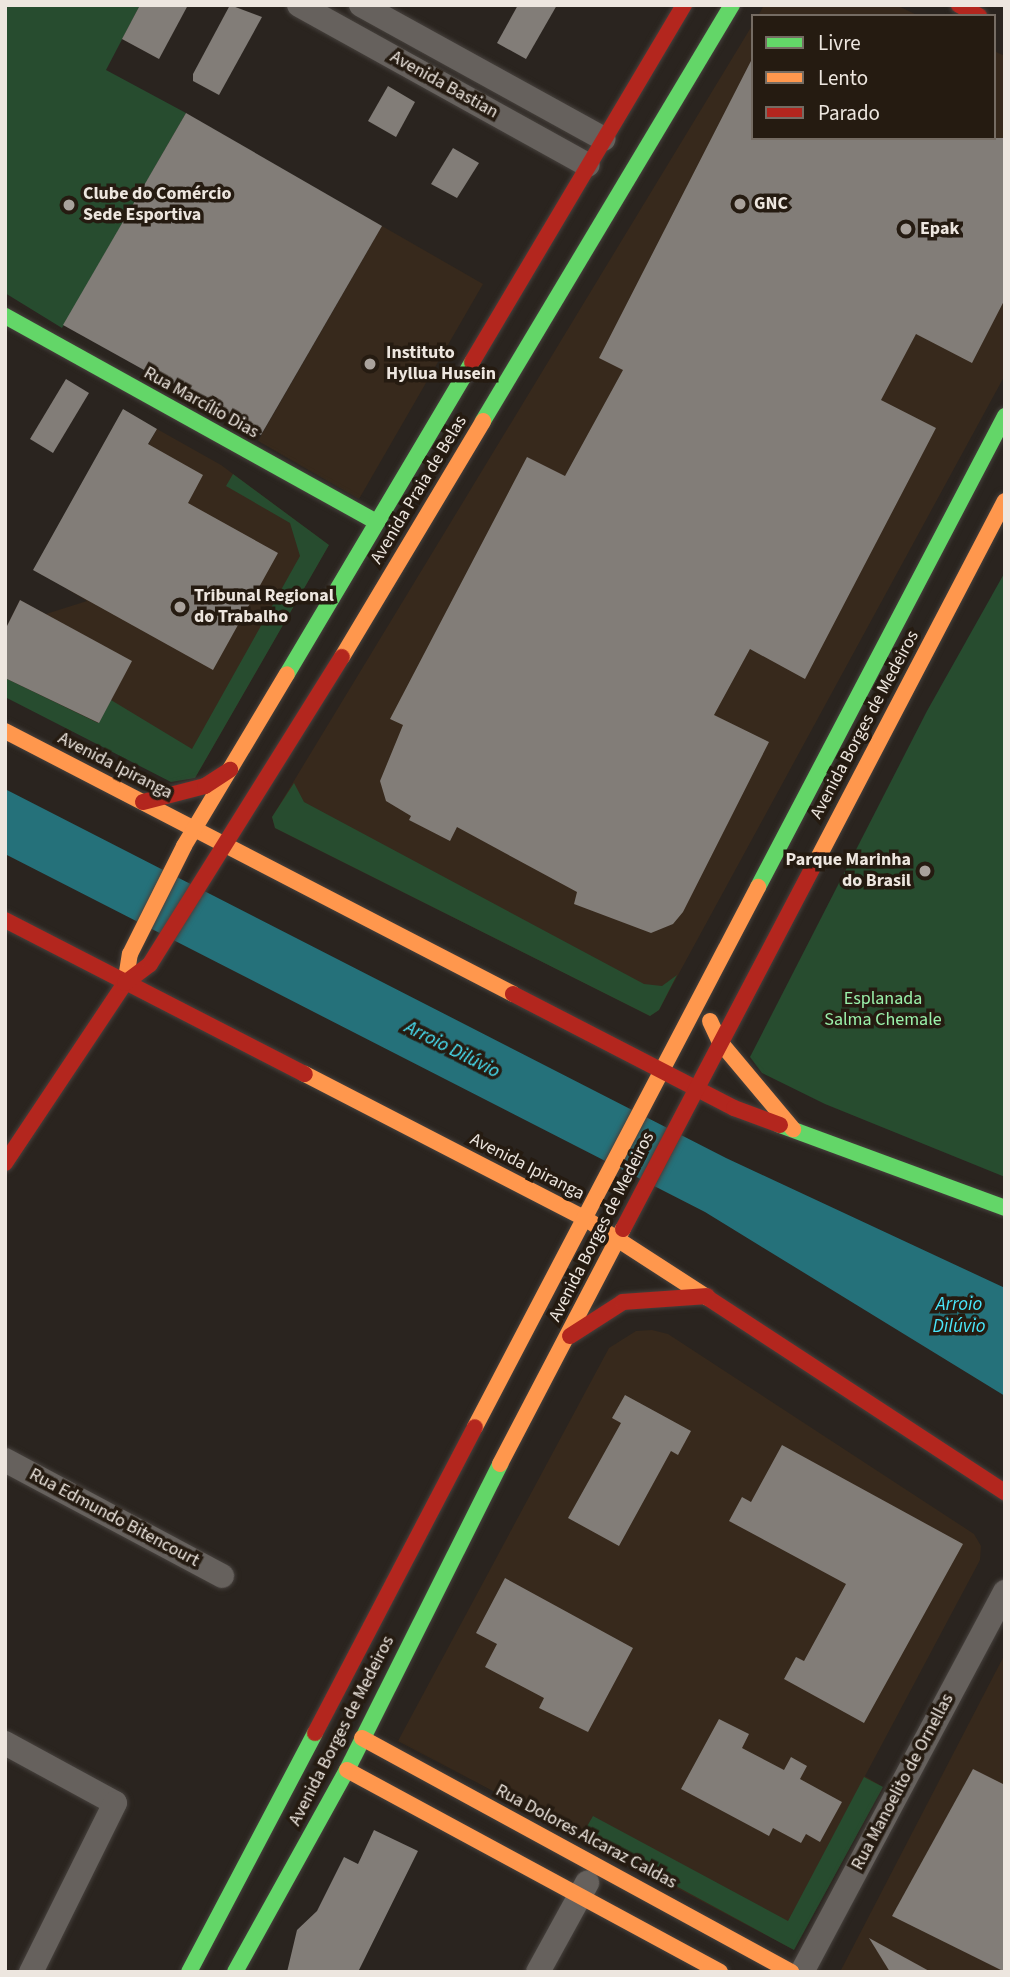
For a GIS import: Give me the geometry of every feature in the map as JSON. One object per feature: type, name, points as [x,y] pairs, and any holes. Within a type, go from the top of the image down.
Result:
[{"type":"main road","name":"Avenida Praia de Belas","points":[[125,983],[130,954],[180,855],[684,5]]},
{"type":"main road","name":"Avenida Praia de Belas","points":[[5,1163],[125,983],[150,964],[208,867],[313,705],[732,5]]},
{"type":"main road","points":[[959,5],[975,14]]},
{"type":"main road","name":"Rua Marcílio Dias","points":[[5,316],[377,522]]},
{"type":"main road","name":"Avenida Borges de Medeiros","points":[[189,1972],[1005,416]]},
{"type":"main road","name":"Avenida Borges de Medeiros","points":[[235,1972],[346,1770],[695,1088],[1005,501]]},
{"type":"main road","name":"Avenida Ipiranga","points":[[5,731],[695,1088],[793,1129],[1005,1208]]},
{"type":"main road","points":[[144,802],[205,786],[230,770]]},
{"type":"main road","name":"Avenida Ipiranga","points":[[5,920],[586,1219],[1005,1492]]},
{"type":"main road","points":[[700,1000],[720,1042],[793,1129]]},
{"type":"main road","points":[[567,1338],[623,1302],[707,1296]]},
{"type":"main road","points":[[338,1692],[362,1738]]},
{"type":"main road","name":"Rua Dolores Alcaraz Caldas","points":[[362,1738],[791,1972]]},
{"type":"main road","points":[[346,1770],[720,1972]]},
{"type":"street","name":"Avenida Bastian","points":[[299,5],[588,165]]},
{"type":"street","name":"Avenida Bastian","points":[[361,5],[604,139]]},
{"type":"street","points":[[380,50],[394,23]]},
{"type":"street","name":"Rua Edmundo Bitencourt","points":[[5,1460],[222,1576]]},
{"type":"street","name":"Rua Manoelito de Ornellas","points":[[802,1972],[1005,1592]]},
{"type":"street","points":[[5,1743],[115,1803],[31,1972]]},
{"type":"street","points":[[538,1972],[597,1864]]},
{"type":"shaded area","points":[[764,5],[896,5],[915,14],[759,14]]},
{"type":"shaded area","points":[[751,27],[751,140],[996,140],[996,52],[1005,56],[1005,375],[659,1010],[650,1016],[275,828],[272,817]]},
{"type":"shaded area","points":[[382,226],[483,284],[359,499],[258,441]]},
{"type":"shaded area","name":"Tribunal Regional do Trabalho","points":[[157,429],[221,465],[329,545],[195,778],[5,697],[5,630],[20,600],[46,614],[87,601],[67,589]]},
{"type":"shaded area","points":[[652,1330],[668,1334],[974,1534],[981,1546],[980,1560],[865,1776],[883,1787],[794,1950],[398,1741],[609,1348],[636,1331]]},
{"type":"shaded area","points":[[1005,1654],[1005,1972],[840,1972],[994,1675]]},
{"type":"green space","name":"Clube do Comércio Sede Esportiva","points":[[5,5],[140,5],[106,70],[186,113],[62,328],[5,293]]},
{"type":"green space","points":[[233,474],[329,545],[195,778],[171,782],[5,697],[5,678],[98,723],[111,700],[192,749],[300,556],[290,523],[226,486]]},
{"type":"green space","name":"Parque Marinha do Brasil","points":[[1005,572],[1005,1177],[825,1104],[762,1073],[750,1057],[927,711]]},
{"type":"green space","points":[[294,783],[304,802],[644,984],[662,986],[677,975],[659,1010],[650,1016],[275,828],[272,817]]},
{"type":"green space","points":[[864,1777],[883,1787],[794,1950],[582,1835],[593,1816],[788,1921]]},
{"type":"water","name":"Arroio Dilúvio","points":[[5,789],[726,1158],[1005,1288],[1005,1396],[705,1212],[5,854]]},
{"type":"building","points":[[140,5],[188,5],[159,59],[122,39]]},
{"type":"building","points":[[230,5],[262,17],[219,95],[193,81],[193,74]]},
{"type":"building","points":[[518,5],[557,5],[526,59],[497,43]]},
{"type":"building","points":[[751,61],[751,140],[1005,138],[1005,299],[972,363],[916,334],[881,400],[936,428],[805,679],[750,649],[714,715],[769,742],[683,912],[673,924],[651,933],[574,904],[577,892],[457,827],[450,841],[409,820],[411,816],[386,801],[380,781],[403,725],[390,719],[527,457],[565,476],[623,370],[599,358]]},
{"type":"building","points":[[388,86],[415,102],[396,137],[368,121]]},
{"type":"building","points":[[186,113],[382,226],[261,435],[63,325]]},
{"type":"building","points":[[453,148],[479,163],[457,198],[431,184]]},
{"type":"building","points":[[66,379],[89,393],[53,453],[30,439]]},
{"type":"building","points":[[123,409],[157,429],[148,444],[203,475],[188,503],[278,553],[213,670],[33,570]]},
{"type":"building","points":[[20,600],[132,661],[99,723],[5,678],[5,630]]},
{"type":"building","points":[[625,1395],[691,1431],[678,1455],[671,1451],[619,1546],[568,1518],[621,1423],[612,1418]]},
{"type":"building","points":[[782,1445],[963,1544],[864,1723],[784,1679],[796,1657],[804,1661],[846,1584],[729,1521],[742,1497],[751,1502]]},
{"type":"building","points":[[505,1578],[633,1648],[588,1732],[539,1708],[544,1698],[485,1667],[497,1644],[476,1633]]},
{"type":"building","points":[[719,1719],[749,1734],[742,1748],[784,1770],[791,1757],[807,1766],[800,1779],[842,1802],[820,1842],[806,1834],[801,1843],[773,1828],[769,1836],[681,1789]]},
{"type":"building","points":[[973,1769],[1005,1785],[1005,1972],[892,1916]]},
{"type":"building","points":[[374,1830],[418,1851],[358,1972],[287,1972],[297,1930],[317,1911],[344,1857],[358,1864]]},
{"type":"building","points":[[869,1938],[931,1972],[890,1972]]},
{"type":"traffic: fast","points":[[483,421],[732,5]]},
{"type":"traffic: fast","points":[[5,316],[377,522]]},
{"type":"traffic: fast","points":[[287,674],[472,362]]},
{"type":"traffic: fast","points":[[758,887],[1005,416]]},
{"type":"traffic: fast","points":[[780,1125],[1005,1208]]},
{"type":"traffic: fast","points":[[235,1972],[347,1770],[500,1464]]},
{"type":"traffic: fast","points":[[189,1972],[315,1733]]},
{"type":"traffic: slow","points":[[342,657],[483,421]]},
{"type":"traffic: slow","points":[[817,860],[1005,501]]},
{"type":"traffic: slow","points":[[127,972],[130,954],[184,846],[287,674]]},
{"type":"traffic: slow","points":[[5,731],[513,994]]},
{"type":"traffic: slow","points":[[475,1427],[758,887]]},
{"type":"traffic: slow","points":[[710,1021],[720,1042],[793,1129]]},
{"type":"traffic: slow","points":[[305,1074],[586,1219],[708,1298]]},
{"type":"traffic: slow","points":[[500,1464],[623,1229]]},
{"type":"traffic: slow","points":[[362,1738],[791,1972]]},
{"type":"traffic: slow","points":[[347,1770],[720,1972]]},
{"type":"traffic: jam","points":[[472,362],[684,5]]},
{"type":"traffic: jam","points":[[959,5],[975,14]]},
{"type":"traffic: jam","points":[[5,1163],[125,983],[150,964],[342,657]]},
{"type":"traffic: jam","points":[[143,802],[205,786],[230,770]]},
{"type":"traffic: jam","points":[[623,1229],[817,860]]},
{"type":"traffic: jam","points":[[5,920],[305,1074]]},
{"type":"traffic: jam","points":[[513,994],[734,1108],[780,1125]]},
{"type":"traffic: jam","points":[[570,1336],[623,1302],[707,1296]]},
{"type":"traffic: jam","points":[[708,1298],[1005,1492]]},
{"type":"traffic: jam","points":[[315,1733],[475,1427]]},
{"type":"place","name":"GNC","points":[[740,204]]},
{"type":"place","name":"Clube do Comércio Sede Esportiva","points":[[69,205]]},
{"type":"place","name":"Epak","points":[[906,229]]},
{"type":"place","name":"Instituto Hyllua Husein","points":[[370,364]]},
{"type":"place","name":"Tribunal Regional do Trabalho","points":[[180,607]]},
{"type":"place","name":"Parque Marinha do Brasil","points":[[925,871]]},
{"type":"park label","name":"Esplanada Salma Chemale","points":[[883,1010]]}]
